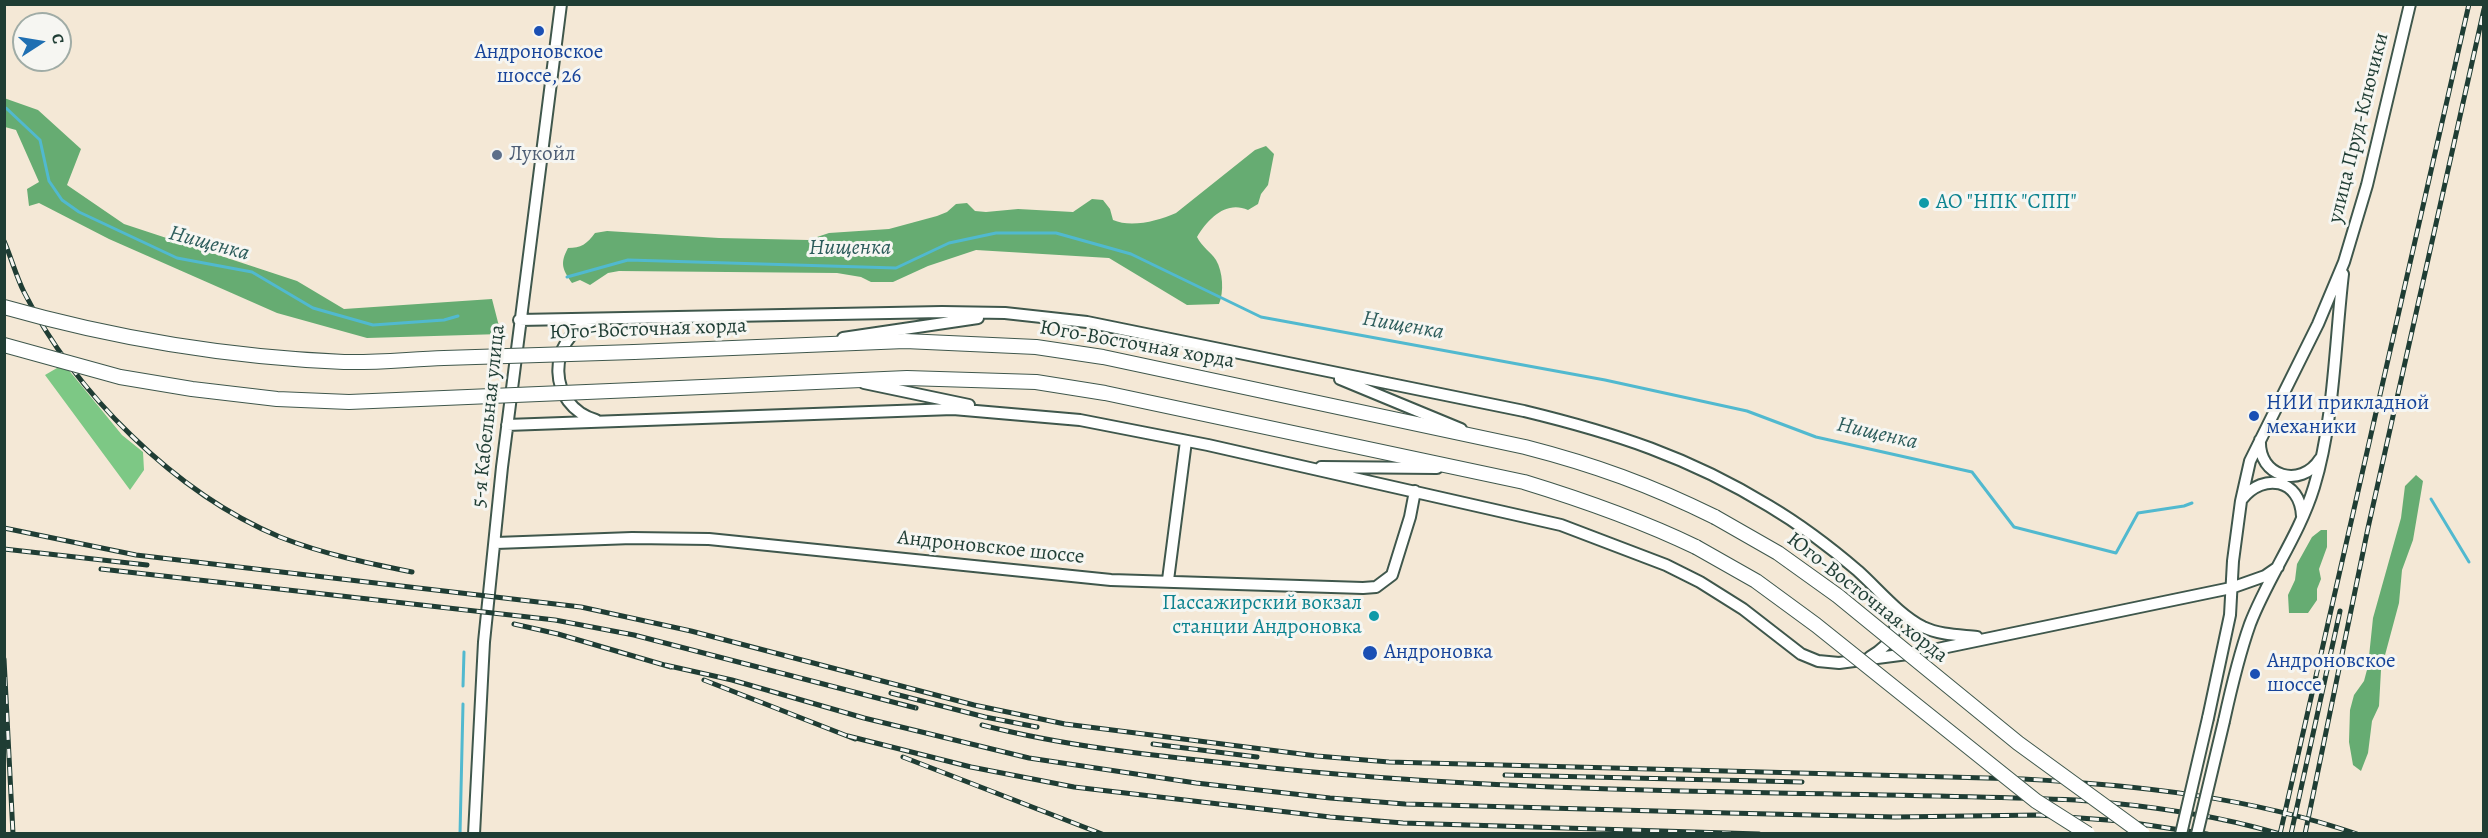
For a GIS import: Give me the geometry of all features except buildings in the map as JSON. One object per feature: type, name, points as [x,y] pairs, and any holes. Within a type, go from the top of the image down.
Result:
[{"type":"main road","name":"Юго-Восточная хорда","points":[[4,307],[122,337],[187,348],[274,358],[347,362],[905,341],[1036,347],[1175,371],[1481,437],[1593,465],[1663,491],[1778,554],[1838,596],[2010,736],[2142,834]]},
{"type":"main road","points":[[4,345],[120,377],[192,389],[277,399],[349,402],[846,380],[964,378],[1048,384],[1105,393],[1524,482],[1587,501],[1648,524],[1696,547],[1756,581],[1807,618],[2036,801],[2088,834]]},
{"type":"street","name":"5-я Кабельная улица","points":[[474,834],[484,642],[519,321],[561,4]]},
{"type":"street","name":"улица Пруд-Ключики","points":[[2181,834],[2224,648],[2230,615],[2241,501],[2250,461],[2318,324],[2344,262],[2370,174],[2410,4]]},
{"type":"street","name":"улица Пруд-Ключики","points":[[2197,834],[2223,721],[2251,623],[2302,520],[2323,455],[2344,262]]},
{"type":"street","points":[[519,321],[942,312],[1005,313],[1087,322],[1524,411],[1594,428],[1644,444],[1724,480],[1769,506],[1844,558],[1908,617],[1924,627],[1948,634],[1990,638]]},
{"type":"street","points":[[794,346],[1005,313]]},
{"type":"street","points":[[607,319],[590,322],[574,332],[560,354],[557,372],[561,389],[577,410],[592,419],[610,421]]},
{"type":"street","points":[[1316,369],[1481,437]]},
{"type":"street","points":[[846,380],[1004,412]]},
{"type":"street","points":[[507,425],[952,409],[1080,420],[1186,441],[1561,525],[1666,565],[1700,582],[1743,609],[1801,654],[1818,661],[1839,663],[1923,652],[2231,588],[2257,579],[2278,567]]},
{"type":"street","points":[[2261,437],[2260,448],[2265,464],[2281,474],[2301,475],[2316,466],[2323,455]]},
{"type":"street","points":[[1168,580],[1186,441]]},
{"type":"street","points":[[1300,466],[1459,468]]},
{"type":"street","points":[[2241,501],[2257,485],[2273,482],[2282,484],[2299,501],[2302,520]]},
{"type":"street","name":"Андроновское шоссе","points":[[496,543],[632,538],[709,540],[1111,580],[1168,580],[1363,588],[1376,587],[1392,575],[1415,491]]},
{"type":"street","points":[[1867,658],[1884,648],[1894,634],[1895,615],[1885,596]]},
{"type":"green space","points":[[4,98],[38,110],[81,149],[67,185],[124,224],[297,281],[344,309],[492,299],[501,334],[367,338],[277,313],[109,239],[39,203],[29,206],[27,189],[39,182],[16,130],[5,127]]},
{"type":"green space","points":[[1266,146],[1274,154],[1268,185],[1261,194],[1258,204],[1248,210],[1233,207],[1226,209],[1212,217],[1197,237],[1216,260],[1220,270],[1222,288],[1219,304],[1187,305],[1109,258],[976,250],[928,266],[893,282],[871,282],[861,277],[837,273],[619,271],[608,273],[590,285],[580,280],[572,283],[563,266],[568,248],[586,243],[595,233],[607,231],[719,238],[808,240],[829,233],[889,229],[937,216],[947,212],[956,204],[967,203],[975,211],[986,212],[1018,209],[1073,212],[1092,199],[1103,200],[1110,209],[1113,220],[1128,223],[1144,222],[1176,213],[1255,150]]},
{"type":"green space","points":[[57,368],[67,368],[122,435],[143,452],[144,470],[130,490],[45,375]]},
{"type":"green space","points":[[2416,475],[2423,481],[2413,540],[2402,570],[2399,603],[2381,670],[2379,706],[2372,721],[2368,753],[2361,771],[2353,765],[2349,742],[2350,710],[2354,695],[2364,681],[2368,666],[2373,618],[2401,518],[2405,486]]},
{"type":"green space","points":[[2321,530],[2327,530],[2327,547],[2319,569],[2321,579],[2317,589],[2317,600],[2308,613],[2289,613],[2288,595],[2295,580],[2297,564],[2312,537]]},
{"type":"waterway","name":"Нищенка","points":[[6,108],[40,140],[49,181],[62,200],[79,212],[177,258],[252,272],[313,308],[373,325],[444,320],[458,316]]},
{"type":"waterway","name":"Нищенка","points":[[567,277],[628,260],[896,268],[949,243],[996,233],[1056,233],[1131,254],[1261,317],[1605,380],[1747,411],[1816,437],[1972,472],[2014,527],[2116,553],[2138,513],[2192,503]]},
{"type":"waterway","name":"Нищенка","points":[[2431,499],[2469,562]]},
{"type":"waterway","points":[[463,686],[464,652]]},
{"type":"waterway","points":[[460,834],[463,704]]},
{"type":"railway","points":[[2280,834],[2469,4]]},
{"type":"railway","points":[[2305,834],[2368,528],[2484,9]]},
{"type":"railway","points":[[4,241],[24,292],[45,330],[71,367],[132,436],[166,467],[241,518],[280,537],[329,553],[412,572]]},
{"type":"railway","points":[[4,528],[136,555],[581,607],[691,631],[974,705],[1065,724],[1317,756],[1389,762],[2023,779],[2108,785],[2234,802],[2316,821],[2357,834]]},
{"type":"railway","points":[[4,549],[147,565]]},
{"type":"railway","points":[[101,569],[555,620],[634,635],[916,708]]},
{"type":"railway","points":[[2291,834],[2340,611]]},
{"type":"railway","points":[[514,624],[558,634],[671,667]]},
{"type":"railway","points":[[4,659],[13,834]]},
{"type":"railway","points":[[665,665],[732,680],[864,718],[1029,758],[1196,783],[1330,798],[1405,804],[1728,813],[1895,817],[2039,815],[2121,821],[2207,834]]},
{"type":"railway","points":[[704,680],[855,739]]},
{"type":"railway","points":[[891,693],[985,717],[1037,727]]},
{"type":"railway","points":[[982,725],[1014,733],[1113,750],[1348,775],[1555,787],[2076,800],[2179,811],[2280,834]]},
{"type":"railway","points":[[848,736],[971,767],[1074,787],[1330,817],[1403,823],[1759,834]]},
{"type":"railway","points":[[1153,744],[1257,757]]},
{"type":"railway","points":[[903,757],[1102,834]]},
{"type":"railway","points":[[1505,775],[1802,782]]},
{"type":"place","name":"Андроновское шоссе, 26","points":[[539,31]]},
{"type":"place","name":"Лукойл","points":[[497,155]]},
{"type":"place","name":"АО \"НПК \"СПП\"","points":[[1924,203]]},
{"type":"place","name":"НИИ прикладной механики","points":[[2254,416]]},
{"type":"place","name":"Пассажирский вокзал станции Андроновка","points":[[1374,616]]},
{"type":"place","name":"Андроновка","points":[[1370,653]]},
{"type":"place","name":"Андроновское шоссе","points":[[2255,674]]}]
